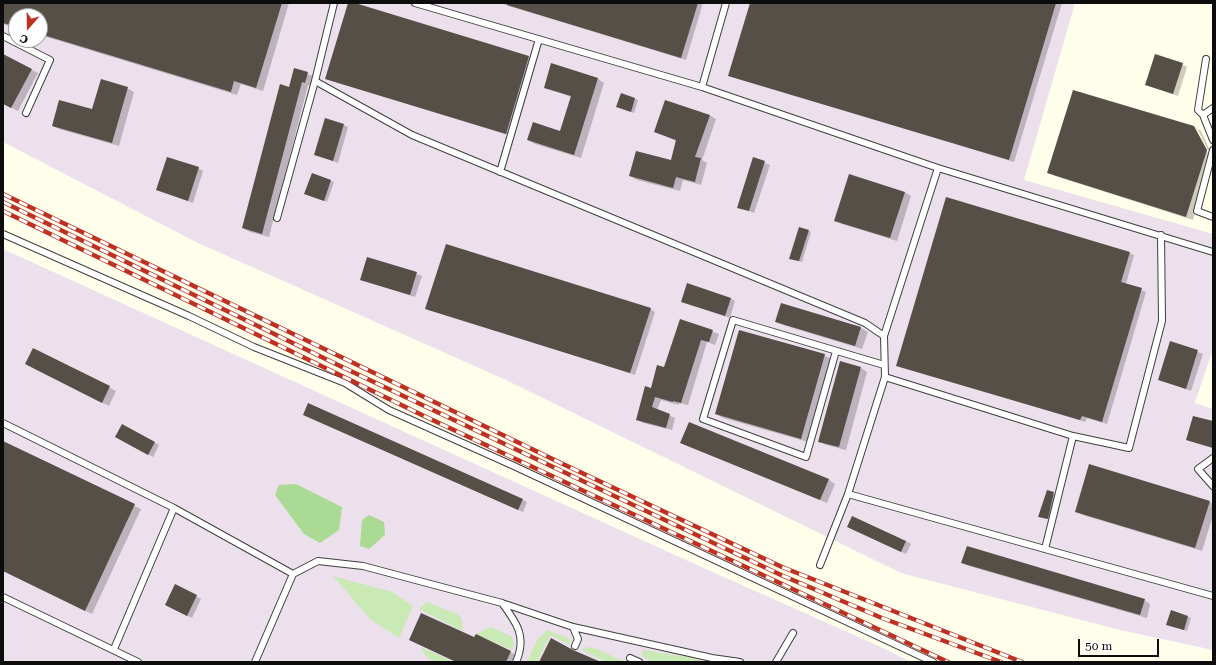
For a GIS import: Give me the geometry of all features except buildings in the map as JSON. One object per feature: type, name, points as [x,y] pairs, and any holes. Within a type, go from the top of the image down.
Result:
[{"type":"lane","points":[[277,218],[315,81],[334,3]]},
{"type":"lane","points":[[415,3],[702,87],[938,168],[1213,252]]},
{"type":"lane","points":[[702,87],[726,3]]},
{"type":"lane","points":[[3,36],[50,60],[26,113]]},
{"type":"lane","points":[[500,172],[539,40]]},
{"type":"lane","points":[[1206,59],[1198,110],[1203,115],[1213,140]]},
{"type":"lane","points":[[315,81],[412,135],[866,323],[884,336]]},
{"type":"lane","points":[[1203,115],[1213,108]]},
{"type":"lane","points":[[1213,150],[1197,211],[1213,217]]},
{"type":"lane","points":[[820,565],[848,494],[885,377],[884,336],[938,168]]},
{"type":"lane","points":[[3,234],[189,316],[254,347],[345,383],[389,410],[514,466],[933,662]]},
{"type":"lane","points":[[885,377],[1073,436],[1129,448],[1162,321],[1161,235]]},
{"type":"lane","points":[[836,351],[806,457],[703,419],[733,320],[884,365]]},
{"type":"lane","points":[[3,423],[174,508],[293,574]]},
{"type":"lane","points":[[1045,549],[1073,436]]},
{"type":"lane","points":[[1213,458],[1198,469],[1213,486]]},
{"type":"lane","points":[[848,494],[1213,596]]},
{"type":"lane","points":[[114,649],[174,508]]},
{"type":"lane","points":[[255,662],[293,574],[318,562],[363,566],[502,602],[572,627],[711,660],[740,662]]},
{"type":"lane","points":[[3,597],[114,649],[138,662]]},
{"type":"lane","points":[[502,602],[518,623],[522,649],[516,662]]},
{"type":"lane","points":[[572,627],[578,639],[575,646]]},
{"type":"lane","points":[[776,662],[793,633]]},
{"type":"lane","points":[[630,658],[639,662]]},
{"type":"shaded area","points":[[3,3],[1075,3],[1024,180],[1213,234],[1213,349],[1191,414],[1195,403],[1213,409],[1213,650],[1120,630],[901,573],[506,380],[198,243],[3,142]]},
{"type":"shaded area","points":[[3,249],[688,561],[881,647],[911,662],[3,662]]},
{"type":"green space","points":[[296,484],[342,507],[339,530],[320,543],[304,534],[275,495],[279,485]]},
{"type":"green space","points":[[369,515],[384,522],[385,535],[369,549],[360,546],[362,520]]},
{"type":"green space","points":[[333,576],[392,592],[413,606],[399,638],[370,619]]},
{"type":"green space","points":[[427,602],[457,614],[462,619],[463,631],[419,609]]},
{"type":"green space","points":[[491,627],[512,637],[514,644],[512,650],[476,634]]},
{"type":"green space","points":[[547,630],[568,638],[570,640],[570,645],[550,635],[537,662],[527,662],[537,640]]},
{"type":"green space","points":[[586,647],[597,649],[625,662],[606,662],[582,650]]},
{"type":"green space","points":[[423,648],[454,662],[440,662],[432,660],[425,655],[422,650]]},
{"type":"green space","points":[[643,650],[700,659],[699,662],[653,662],[641,656]]},
{"type":"railway","points":[[3,194],[565,465],[782,567],[1022,662]]},
{"type":"railway","points":[[3,202],[338,365],[781,575],[882,618],[1001,662]]},
{"type":"railway","points":[[3,211],[424,416],[948,662]]}]
